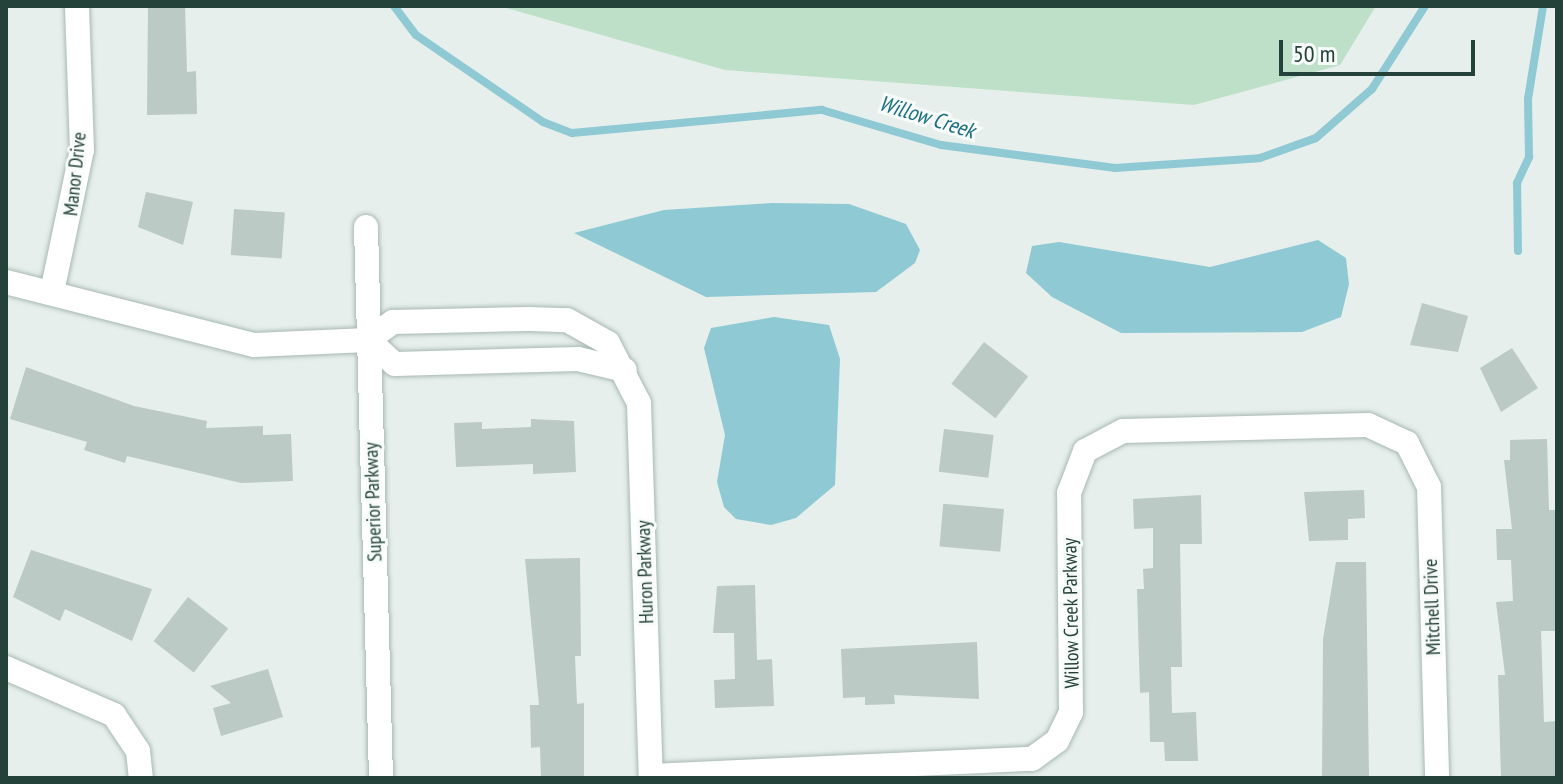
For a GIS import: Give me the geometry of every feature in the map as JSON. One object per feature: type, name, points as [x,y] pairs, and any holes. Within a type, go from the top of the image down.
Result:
[{"type":"street","name":"Manor Drive","points":[[52,292],[82,150],[77,6]]},
{"type":"street","name":"Superior Parkway","points":[[366,227],[381,778]]},
{"type":"street","name":"Huron Parkway","points":[[6,282],[52,292],[219,340],[322,347],[368,340],[393,322],[567,320],[608,343],[625,370],[640,416],[651,777]]},
{"type":"street","points":[[496,320],[497,362]]},
{"type":"street","points":[[368,340],[395,364],[578,359],[625,370]]},
{"type":"street","name":"Willow Creek Parkway","points":[[651,777],[1032,759],[1057,741],[1071,712],[1070,483],[1094,443],[1123,431],[1368,425],[1407,443]]},
{"type":"street","name":"Mitchell Drive","points":[[1407,443],[1429,487],[1437,778]]},
{"type":"street","points":[[6,668],[114,715],[138,751],[141,778]]},
{"type":"green space","points":[[499,6],[1376,6],[1340,65],[1194,105],[725,70]]},
{"type":"water","points":[[772,203],[849,204],[906,224],[920,250],[915,263],[876,292],[706,297],[574,233],[664,210]]},
{"type":"water","points":[[1318,240],[1346,258],[1349,284],[1341,317],[1302,332],[1121,333],[1052,297],[1026,273],[1032,246],[1059,242],[1210,267]]},
{"type":"water","points":[[774,317],[829,325],[840,359],[835,485],[796,518],[771,525],[736,519],[724,507],[717,482],[725,435],[704,348],[711,328]]},
{"type":"building","points":[[148,6],[185,6],[187,72],[196,71],[197,114],[147,115]]},
{"type":"building","points":[[146,192],[193,202],[183,245],[138,227]]},
{"type":"building","points":[[234,209],[285,213],[282,258],[231,255]]},
{"type":"building","points":[[1422,303],[1468,316],[1458,352],[1410,345]]},
{"type":"building","points":[[984,342],[1028,376],[995,418],[951,384]]},
{"type":"building","points":[[1512,348],[1538,388],[1501,412],[1480,368]]},
{"type":"building","points":[[26,367],[134,406],[207,421],[206,428],[263,426],[263,435],[291,434],[293,481],[241,483],[127,456],[125,463],[84,450],[87,442],[10,419]]},
{"type":"building","points":[[531,419],[574,421],[576,472],[533,474],[533,464],[456,467],[454,423],[482,422],[482,429],[531,427]]},
{"type":"building","points":[[944,429],[994,435],[988,478],[939,472]]},
{"type":"building","points":[[1547,439],[1549,510],[1557,510],[1557,631],[1541,631],[1544,722],[1557,721],[1557,776],[1501,778],[1498,675],[1505,675],[1496,602],[1513,601],[1511,560],[1497,560],[1496,529],[1512,529],[1504,460],[1510,460],[1510,440]]},
{"type":"building","points":[[1364,490],[1365,518],[1348,519],[1348,540],[1309,541],[1304,492]]},
{"type":"building","points":[[1201,495],[1202,544],[1180,544],[1182,667],[1171,667],[1172,713],[1196,712],[1198,761],[1165,761],[1164,742],[1150,742],[1149,692],[1140,693],[1137,589],[1144,589],[1143,569],[1153,568],[1153,528],[1134,529],[1133,499]]},
{"type":"building","points":[[943,504],[1004,509],[1000,552],[939,547]]},
{"type":"building","points":[[31,550],[152,589],[132,641],[65,609],[60,621],[13,597]]},
{"type":"building","points":[[580,558],[581,656],[575,656],[577,704],[584,703],[584,778],[541,778],[540,747],[531,748],[530,705],[539,705],[525,559]]},
{"type":"building","points":[[1336,562],[1366,562],[1369,778],[1322,778],[1323,639]]},
{"type":"building","points":[[755,585],[757,660],[772,659],[774,706],[715,708],[714,680],[735,679],[734,633],[713,633],[717,586]]},
{"type":"building","points":[[188,597],[228,628],[194,673],[154,641]]},
{"type":"building","points":[[977,642],[979,699],[894,695],[895,704],[865,705],[865,697],[843,698],[841,649]]},
{"type":"building","points":[[268,669],[283,717],[221,736],[213,708],[231,703],[210,686]]},
{"type":"waterway","name":"Willow Creek","points":[[394,6],[416,35],[543,122],[572,133],[822,110],[941,145],[1115,168],[1260,158],[1316,138],[1372,89],[1425,6]]},
{"type":"waterway","points":[[1518,251],[1517,183],[1529,157],[1528,99],[1543,6]]}]
